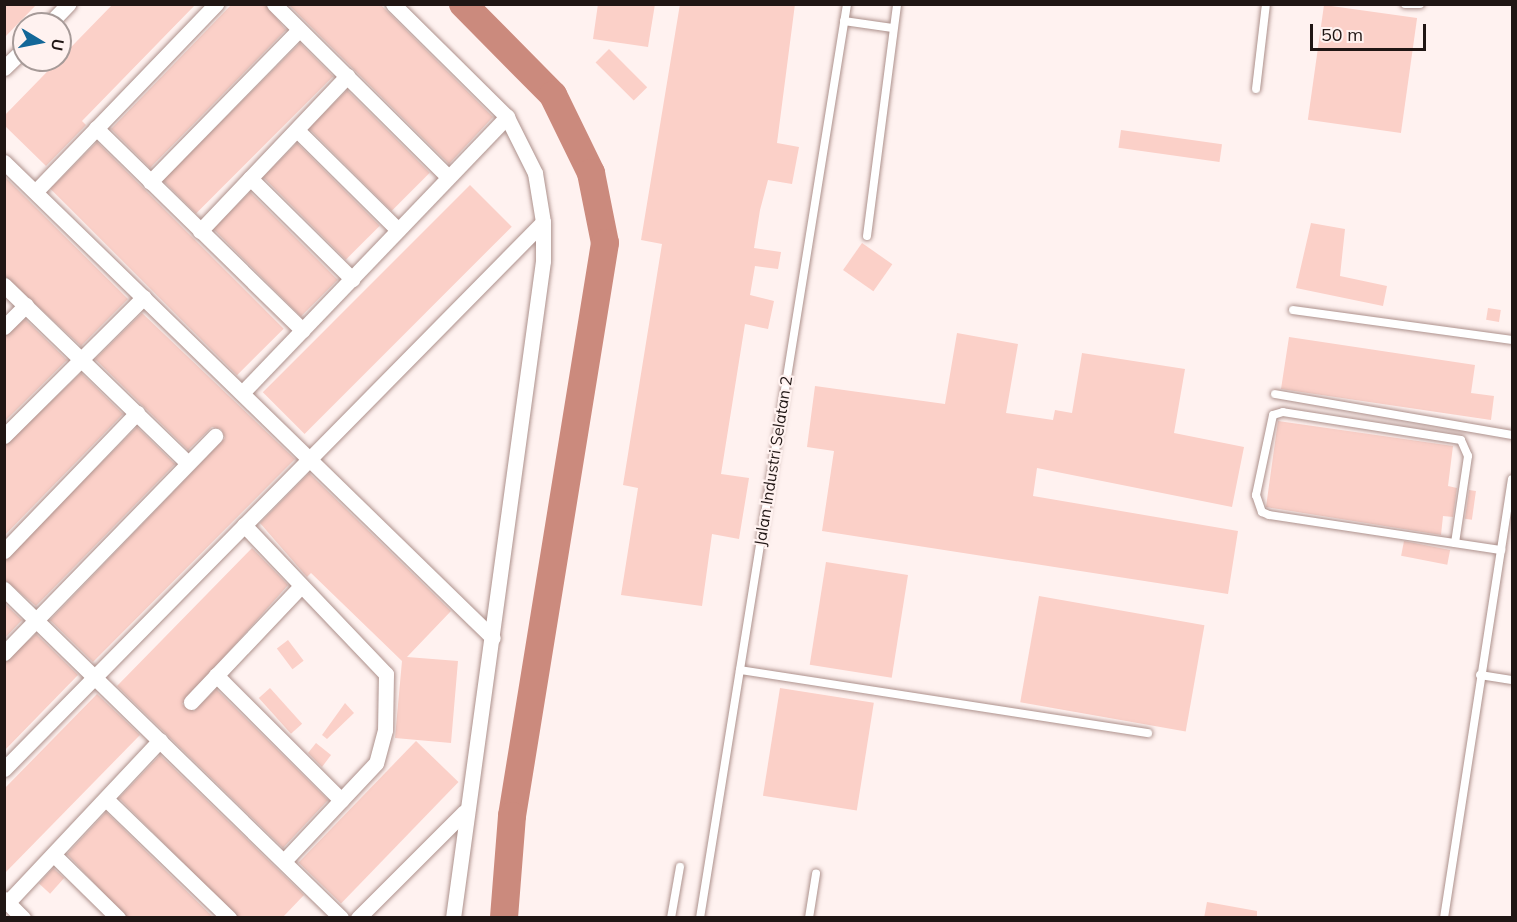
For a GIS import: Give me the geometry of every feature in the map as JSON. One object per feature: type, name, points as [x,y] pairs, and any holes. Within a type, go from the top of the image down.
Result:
[{"type":"street","points":[[36,190],[216,4]]},
{"type":"street","points":[[274,4],[447,176]]},
{"type":"street","points":[[393,4],[507,117],[535,173],[543,222],[543,261],[493,638],[464,812],[453,918]]},
{"type":"street","points":[[150,182],[299,30]]},
{"type":"street","points":[[200,231],[347,76]]},
{"type":"street","points":[[242,393],[447,176],[507,117]]},
{"type":"street","points":[[96,128],[302,330]]},
{"type":"street","points":[[297,130],[398,230]]},
{"type":"street","points":[[4,162],[36,190],[307,459],[493,638]]},
{"type":"street","points":[[250,178],[352,279]]},
{"type":"street","points":[[4,769],[93,675],[543,222]]},
{"type":"street","points":[[4,285],[188,463]]},
{"type":"street","points":[[4,436],[144,297]]},
{"type":"street","points":[[4,327],[26,305]]},
{"type":"street","points":[[4,551],[137,414]]},
{"type":"street","points":[[4,653],[215,435]]},
{"type":"street","points":[[244,525],[386,674],[381,752],[341,800],[284,861]]},
{"type":"street","points":[[191,702],[301,586]]},
{"type":"street","points":[[4,589],[341,918]]},
{"type":"street","points":[[216,675],[341,800]]},
{"type":"street","points":[[23,918],[6,901],[107,800],[160,740]]},
{"type":"street","points":[[107,800],[229,918]]},
{"type":"street","points":[[358,918],[464,812]]},
{"type":"street","points":[[54,855],[118,918]]},
{"type":"lane","name":"Jalan Industri Selatan 2","points":[[700,918],[847,4]]},
{"type":"lane","points":[[867,236],[892,28],[897,4]]},
{"type":"lane","points":[[1256,89],[1266,4]]},
{"type":"lane","points":[[1405,4],[1420,4]]},
{"type":"lane","points":[[844,21],[892,28]]},
{"type":"lane","points":[[1293,310],[1512,340]]},
{"type":"lane","points":[[1275,394],[1512,435]]},
{"type":"lane","points":[[1455,543],[1468,456],[1461,440],[1283,412],[1273,415],[1256,495],[1262,512],[1455,543],[1501,550]]},
{"type":"lane","points":[[1444,918],[1512,479]]},
{"type":"lane","points":[[740,670],[1148,733]]},
{"type":"lane","points":[[1480,675],[1512,680]]},
{"type":"lane","points":[[671,918],[680,867]]},
{"type":"lane","points":[[809,918],[816,874]]},
{"type":"building","points":[[4,4],[37,4],[29,12],[12,12],[12,30],[4,38]]},
{"type":"building","points":[[113,4],[196,4],[82,121],[86,125],[46,166],[4,125],[4,116],[47,72],[72,72],[72,46]]},
{"type":"building","points":[[232,4],[265,4],[286,30],[150,168],[111,129]]},
{"type":"building","points":[[288,4],[380,4],[493,117],[449,164]]},
{"type":"building","points":[[598,4],[655,4],[648,47],[593,39]]},
{"type":"building","points":[[680,4],[795,4],[777,143],[799,147],[792,184],[768,180],[760,210],[754,248],[781,252],[778,269],[755,266],[750,295],[774,301],[768,329],[745,324],[721,474],[749,478],[739,539],[712,534],[702,606],[621,595],[638,488],[623,485],[662,244],[641,240]]},
{"type":"building","points":[[1324,5],[1417,18],[1401,133],[1308,120]]},
{"type":"building","points":[[300,43],[333,76],[196,213],[163,180]]},
{"type":"building","points":[[609,49],[647,87],[634,101],[596,62]]},
{"type":"building","points":[[347,90],[430,173],[392,211],[309,128]]},
{"type":"building","points":[[1121,130],[1222,144],[1220,162],[1118,148]]},
{"type":"building","points":[[97,142],[284,329],[237,375],[50,189]]},
{"type":"building","points":[[297,143],[380,226],[346,260],[263,177]]},
{"type":"building","points":[[4,176],[128,299],[81,346],[4,275]]},
{"type":"building","points":[[470,185],[512,227],[305,434],[263,392]]},
{"type":"building","points":[[250,192],[338,280],[301,316],[213,229]]},
{"type":"building","points":[[1311,223],[1345,229],[1340,276],[1387,286],[1383,306],[1296,288]]},
{"type":"building","points":[[862,243],[892,264],[873,291],[843,270]]},
{"type":"building","points":[[1488,308],[1501,310],[1499,322],[1486,320]]},
{"type":"building","points":[[142,313],[295,459],[93,662],[50,620],[225,438],[221,429],[212,427],[188,450],[95,359]]},
{"type":"building","points":[[25,319],[67,360],[4,422],[4,336]]},
{"type":"building","points":[[957,333],[1018,344],[1006,413],[1053,420],[1055,410],[1072,413],[1082,353],[1185,369],[1174,433],[1244,447],[1232,507],[1037,468],[1033,496],[1238,531],[1228,594],[822,531],[834,451],[807,447],[815,386],[945,404]]},
{"type":"building","points":[[1289,337],[1475,365],[1471,393],[1494,396],[1491,420],[1281,389]]},
{"type":"building","points":[[81,373],[123,414],[4,536],[4,446]]},
{"type":"building","points":[[1278,421],[1453,446],[1448,486],[1457,488],[1453,517],[1443,516],[1441,535],[1266,507]]},
{"type":"building","points":[[137,427],[175,464],[36,606],[4,579],[4,560]]},
{"type":"building","points":[[309,473],[451,611],[407,657],[458,661],[451,743],[395,738],[402,661],[311,573],[307,577],[260,523]]},
{"type":"building","points":[[1469,490],[1476,491],[1472,520],[1465,519]]},
{"type":"building","points":[[1404,541],[1450,550],[1447,565],[1401,556]]},
{"type":"building","points":[[252,548],[288,585],[182,704],[194,711],[216,689],[328,800],[283,848],[117,686]]},
{"type":"building","points":[[826,562],[908,575],[892,678],[810,665]]},
{"type":"building","points":[[1039,596],[1204,625],[1186,732],[1020,702]]},
{"type":"building","points":[[4,603],[22,620],[4,639]]},
{"type":"building","points":[[36,634],[78,675],[4,751],[4,662]]},
{"type":"building","points":[[288,640],[304,661],[292,669],[277,648]]},
{"type":"building","points":[[270,688],[302,724],[291,734],[259,698]]},
{"type":"building","points":[[780,688],[874,703],[857,811],[763,796]]},
{"type":"building","points":[[97,694],[140,735],[4,874],[4,789]]},
{"type":"building","points":[[345,703],[354,713],[327,739],[322,735]]},
{"type":"building","points":[[416,741],[458,782],[341,904],[299,863]]},
{"type":"building","points":[[316,743],[331,755],[322,767],[308,753]]},
{"type":"building","points":[[160,755],[304,895],[282,918],[238,918],[119,798]]},
{"type":"building","points":[[106,812],[214,918],[127,918],[67,854]]},
{"type":"building","points":[[53,868],[64,878],[50,894],[39,884]]},
{"type":"building","points":[[1207,902],[1257,911],[1257,918],[1204,918]]},
{"type":"waterway","points":[[463,4],[553,95],[591,173],[605,243],[512,816],[504,918]]}]
